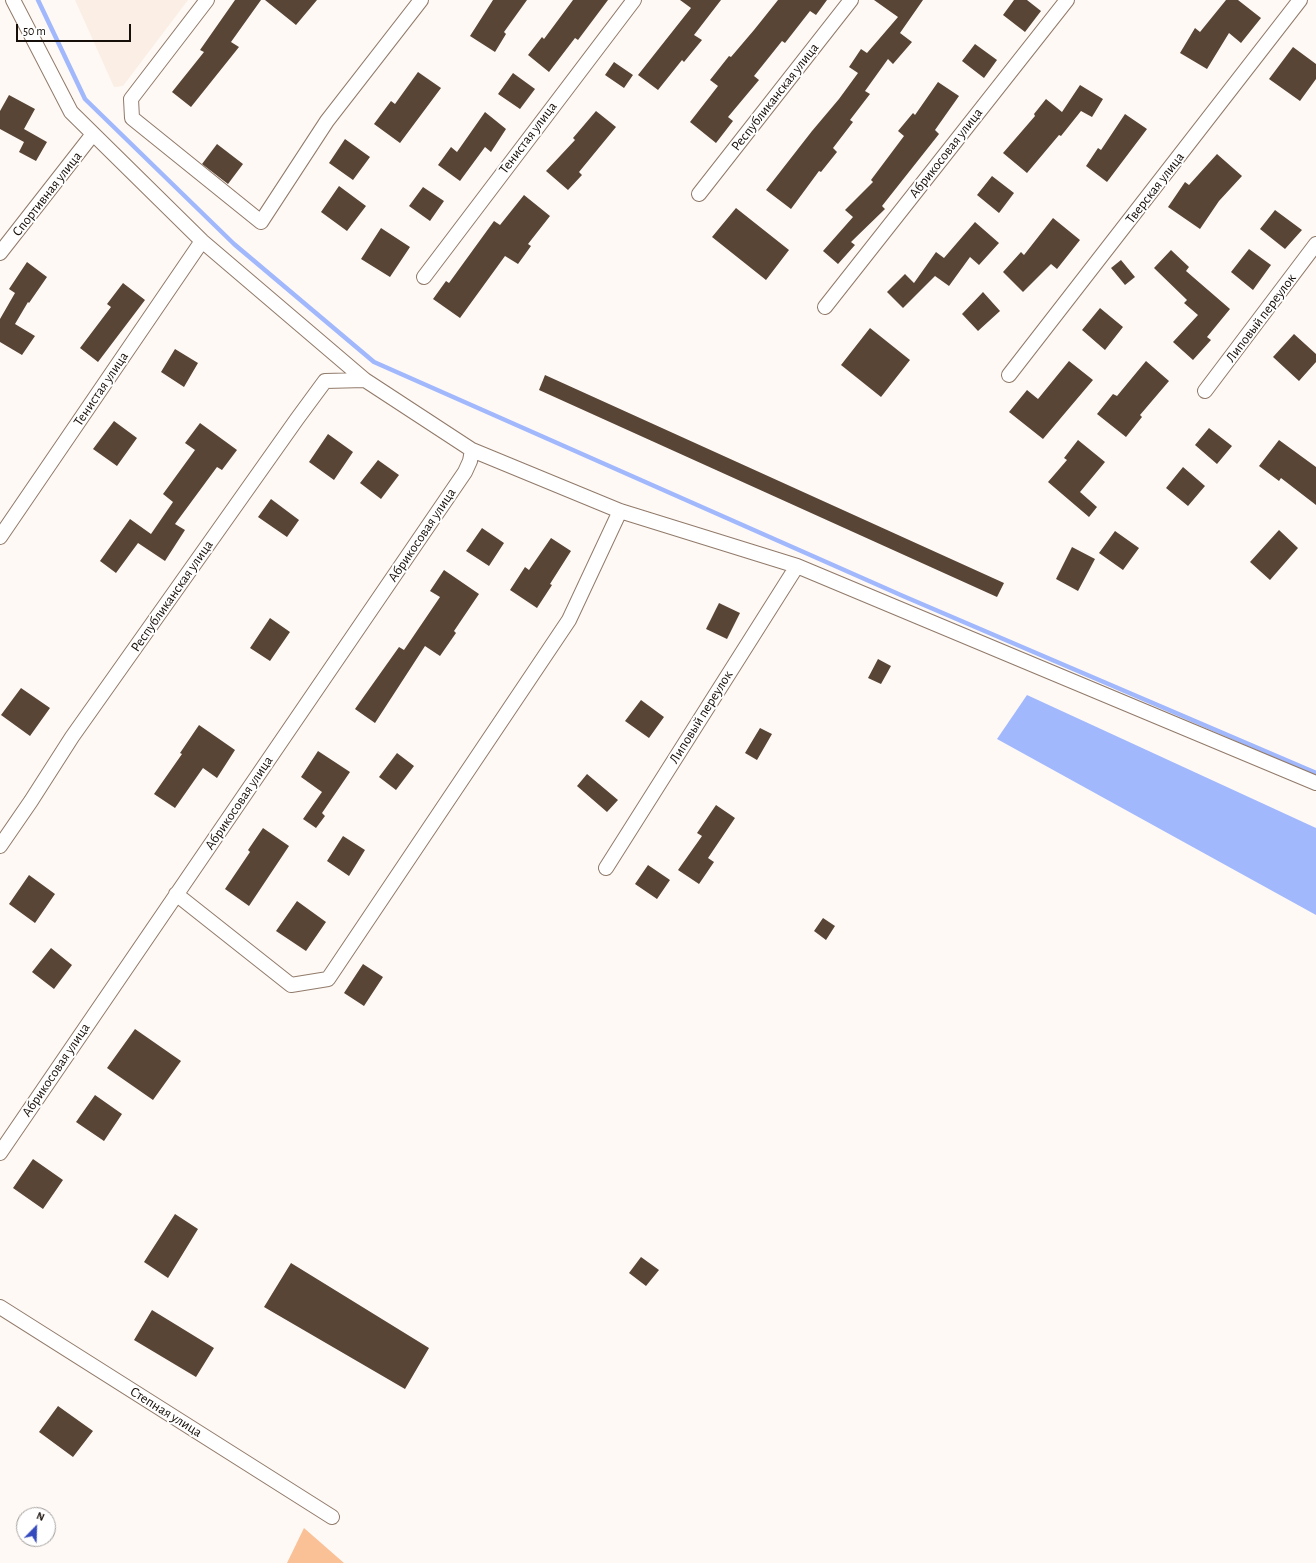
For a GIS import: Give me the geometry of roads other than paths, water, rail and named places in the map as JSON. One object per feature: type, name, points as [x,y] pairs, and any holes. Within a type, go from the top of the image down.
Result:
[{"type":"street","points":[[13,0],[71,112],[202,242],[365,380],[472,450],[620,512],[797,566],[1316,783]]},
{"type":"street","points":[[207,0],[131,99],[132,118],[261,222],[327,121],[421,0]]},
{"type":"street","name":"Тенистая улица","points":[[424,277],[634,0]]},
{"type":"street","name":"Республиканская улица","points":[[699,194],[851,0]]},
{"type":"street","name":"Абрикосовая улица","points":[[825,307],[1067,0]]},
{"type":"street","name":"Тверская улица","points":[[1009,375],[1300,0]]},
{"type":"street","name":"Спортивная улица","points":[[0,253],[94,134]]},
{"type":"street","name":"Тенистая улица","points":[[0,537],[202,242]]},
{"type":"street","name":"Липовый переулок","points":[[1206,391],[1316,244]]},
{"type":"street","name":"Республиканская улица","points":[[0,846],[72,737],[325,381],[365,380]]},
{"type":"street","name":"Абрикосовая улица","points":[[0,1153],[465,472],[470,461],[472,450]]},
{"type":"street","points":[[176,894],[291,985],[328,979],[569,620],[620,512]]},
{"type":"street","name":"Липовый переулок","points":[[606,868],[797,566]]},
{"type":"street","name":"Степная улица","points":[[0,1307],[332,1517]]},
{"type":"water","points":[[1027,695],[1316,828],[1316,915],[997,739]]},
{"type":"waterway","points":[[38,0],[85,99],[234,244],[374,362],[903,596],[1316,773]]}]
